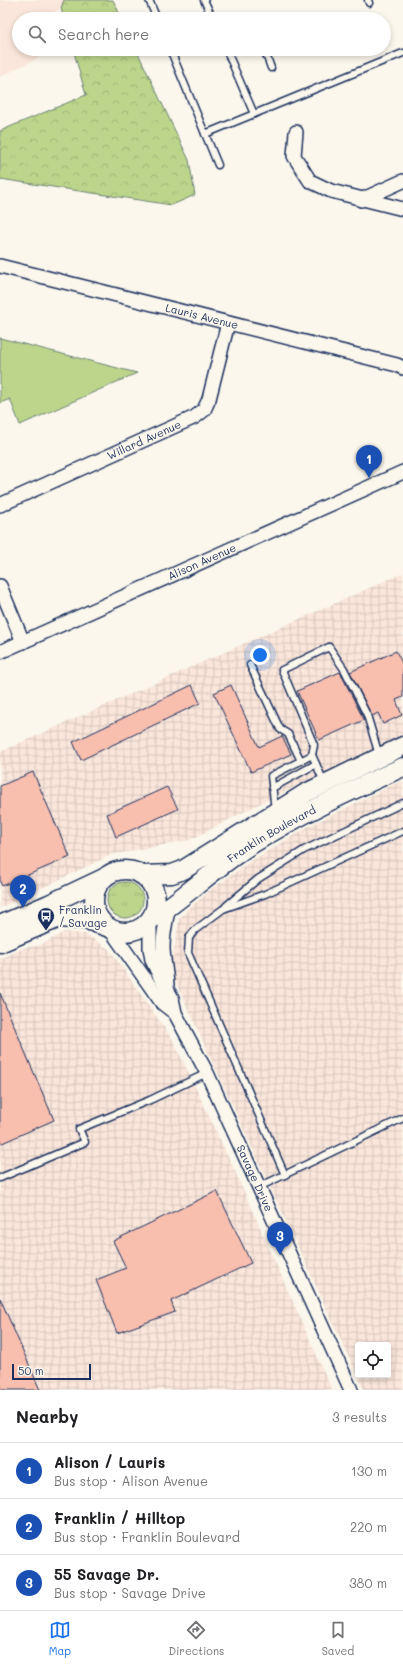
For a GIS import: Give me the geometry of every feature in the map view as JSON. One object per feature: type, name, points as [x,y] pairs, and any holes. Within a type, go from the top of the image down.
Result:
[{"type":"main road","name":"Franklin Boulevard","points":[[142,875],[172,874],[183,870],[275,812],[325,783],[403,746]]},
{"type":"main road","name":"Franklin Boulevard","points":[[151,920],[222,864],[277,828],[336,797],[403,767]]},
{"type":"main road","points":[[0,924],[50,904],[104,878],[113,872],[123,870],[133,871],[142,875],[149,881],[154,890],[156,900],[151,920],[137,930],[128,932],[109,928],[87,920],[60,918],[0,943]]},
{"type":"main road","points":[[104,878],[98,885],[94,905],[97,914],[109,928]]},
{"type":"street","points":[[296,132],[294,156],[310,181],[331,192],[361,200],[403,208]]},
{"type":"street","points":[[361,200],[403,181]]},
{"type":"street","name":"Lauris Avenue","points":[[0,266],[397,365],[403,368]]},
{"type":"street","name":"Willard Avenue","points":[[0,504],[196,417],[204,410],[209,399],[228,323]]},
{"type":"street","name":"Alison Avenue","points":[[0,652],[403,472]]},
{"type":"street","points":[[0,586],[23,642]]},
{"type":"street","points":[[167,989],[167,970],[163,947],[164,926],[169,906]]},
{"type":"street","name":"Savage Drive","points":[[151,920],[149,933],[152,960],[172,998],[175,1013],[207,1073],[350,1390]]},
{"type":"street","name":"Savage Drive","points":[[109,928],[162,1003],[175,1013]]},
{"type":"lane","points":[[149,0],[154,12]]},
{"type":"lane","points":[[204,0],[210,12]]},
{"type":"lane","points":[[205,134],[403,53]]},
{"type":"lane","points":[[173,56],[218,165]]},
{"type":"lane","points":[[229,56],[254,114]]},
{"type":"lane","points":[[267,56],[271,68]]},
{"type":"lane","points":[[325,783],[312,755],[314,745],[282,670],[329,647],[344,669],[367,715],[379,757]]},
{"type":"lane","points":[[250,665],[280,729],[288,734],[301,761]]},
{"type":"lane","points":[[275,812],[271,776],[312,755]]},
{"type":"lane","points":[[272,788],[316,764]]},
{"type":"lane","points":[[285,1175],[188,953],[189,938],[195,930],[223,909],[258,879],[304,850],[403,803]]},
{"type":"lane","points":[[223,909],[265,894],[403,831]]},
{"type":"lane","points":[[0,1178],[85,1142],[79,1129],[150,1100],[207,1073]]},
{"type":"lane","points":[[259,1187],[403,1118]]},
{"type":"shaded area","points":[[0,0],[76,0],[54,12],[12,12],[12,56],[42,56],[0,77]]},
{"type":"shaded area","points":[[403,573],[403,736],[263,802],[190,840],[111,855],[0,908],[0,752]]},
{"type":"shaded area","points":[[403,780],[403,1390],[364,1390],[358,1378],[391,1378],[391,1342],[355,1342],[355,1371],[171,972],[169,960],[173,956],[179,919],[187,910],[213,888],[251,861],[311,825]]},
{"type":"shaded area","points":[[64,932],[85,934],[109,949],[173,1040],[234,1169],[332,1390],[0,1390],[0,959],[24,948],[41,945]]},
{"type":"green space","points":[[64,0],[113,0],[119,12],[62,12],[61,8]]},
{"type":"green space","points":[[75,56],[139,56],[189,160],[195,195],[172,205],[0,179],[0,131],[86,95]]},
{"type":"green space","points":[[0,338],[137,373],[20,425],[10,399],[0,403]]},
{"type":"green space","points":[[125,882],[135,885],[140,890],[143,900],[140,910],[135,915],[125,918],[115,915],[110,910],[107,900],[110,890],[115,885]]},
{"type":"building","points":[[396,651],[403,665],[403,697],[396,700],[402,715],[383,724],[378,713],[372,716],[350,672]]},
{"type":"building","points":[[340,672],[364,720],[319,740],[297,691]]},
{"type":"building","points":[[192,685],[200,703],[81,760],[73,742]]},
{"type":"building","points":[[231,685],[259,747],[282,736],[291,754],[251,772],[214,693]]},
{"type":"building","points":[[33,772],[70,857],[2,886],[0,882],[0,786]]},
{"type":"building","points":[[167,787],[178,809],[116,837],[107,814]]},
{"type":"building","points":[[0,993],[54,1120],[0,1144]]},
{"type":"building","points":[[217,1191],[251,1263],[171,1301],[175,1312],[117,1333],[96,1280],[126,1268],[113,1241]]},
{"type":"building","points":[[0,1298],[40,1390],[0,1390]]},
{"type":"place","name":"Alison / Lauris","points":[[369,478]]},
{"type":"place","name":"Franklin / Hilltop","points":[[23,908]]},
{"type":"place","name":"Franklin / Savage","points":[[46,931]]},
{"type":"place","name":"55 Savage Dr.","points":[[280,1255]]}]
